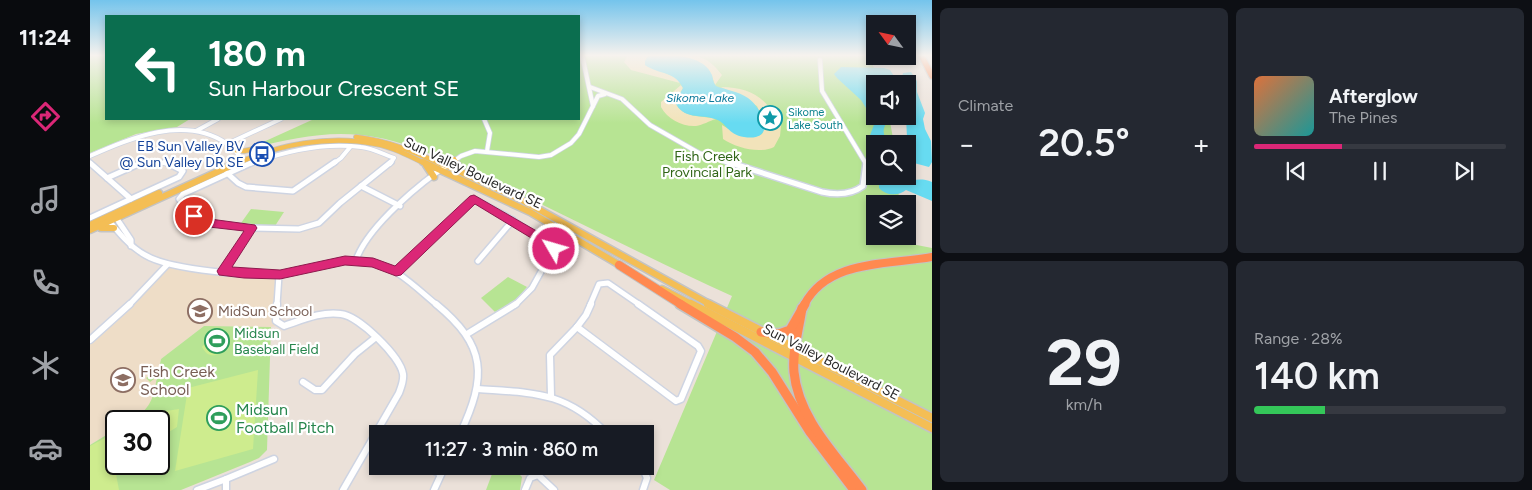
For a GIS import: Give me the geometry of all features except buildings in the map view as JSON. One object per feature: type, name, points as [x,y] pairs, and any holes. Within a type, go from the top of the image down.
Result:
[{"type":"highway","points":[[761,332],[779,334],[788,331],[793,326],[815,289],[837,274],[864,267],[932,257]]},
{"type":"highway","points":[[619,265],[756,352],[772,372],[816,440],[854,490]]},
{"type":"highway","points":[[802,308],[796,354],[795,380],[805,409],[862,490]]},
{"type":"main road","name":"Sun Valley Boulevard SE","points":[[90,225],[115,216],[268,146],[315,137],[365,138],[396,144],[530,212],[619,265],[796,354],[932,418]]},
{"type":"main road","name":"Sun Valley Boulevard SE","points":[[242,157],[284,146],[336,140],[361,141],[383,146],[467,176],[525,202],[639,268],[761,332],[796,354],[932,428]]},
{"type":"main road","points":[[235,150],[244,151],[268,146]]},
{"type":"main road","points":[[454,159],[455,165],[467,176]]},
{"type":"main road","points":[[421,161],[432,170],[434,177]]},
{"type":"main road","name":"Sun Valley Boulevard SE","points":[[90,231],[108,219]]},
{"type":"main road","points":[[90,231],[107,227],[114,228]]},
{"type":"street","points":[[588,78],[593,106]]},
{"type":"street","points":[[590,86],[622,99],[650,125],[699,153],[822,192],[840,194],[854,192],[863,186],[866,163],[822,91],[821,78]]},
{"type":"street","points":[[356,260],[368,236],[454,159],[467,153],[487,151],[531,157],[546,156],[560,152],[574,142],[599,95],[608,94]]},
{"type":"street","points":[[196,131],[216,120]]},
{"type":"street","points":[[227,144],[279,120]]},
{"type":"street","points":[[484,120],[490,132],[487,151]]},
{"type":"street","points":[[90,156],[144,134],[172,130],[196,131],[210,135],[227,144],[242,157]]},
{"type":"street","points":[[227,173],[238,184],[246,188],[293,192],[341,158],[351,146]]},
{"type":"street","points":[[351,146],[373,150],[394,158],[393,161],[319,223],[293,230],[214,224],[194,216],[179,199],[183,194],[227,173],[282,152],[314,147],[351,146]]},
{"type":"street","points":[[282,152],[285,158]]},
{"type":"street","points":[[90,218],[180,177],[184,172],[166,161],[153,160],[136,164],[107,178]]},
{"type":"street","points":[[90,163],[131,199]]},
{"type":"street","points":[[361,186],[400,206]]},
{"type":"street","points":[[396,272],[472,199],[479,200],[552,245],[554,249],[531,288],[520,302],[467,334]]},
{"type":"street","points":[[115,216],[131,240],[131,246]]},
{"type":"street","points":[[108,219],[131,246],[144,256],[167,265],[280,275],[335,262],[356,260],[381,264],[396,272],[458,324],[467,334],[475,350],[478,362],[478,389],[464,425]]},
{"type":"street","points":[[478,261],[512,220]]},
{"type":"street","points":[[223,271],[251,228]]},
{"type":"street","points":[[90,340],[138,297],[167,265]]},
{"type":"street","points":[[280,275],[276,321],[279,325],[323,315],[346,314],[356,319],[395,358],[404,375],[399,393],[383,425]]},
{"type":"street","points":[[551,396],[550,355],[565,342],[586,315],[599,284],[606,283],[699,346],[701,351],[681,399],[676,401],[577,327]]},
{"type":"street","points":[[303,382],[315,390],[325,388],[348,361],[374,338]]},
{"type":"street","points":[[478,389],[551,396],[572,403],[587,413],[598,425]]},
{"type":"street","points":[[343,490],[369,451]]},
{"type":"street","points":[[197,490],[274,459]]},
{"type":"street","points":[[434,490],[442,475]]},
{"type":"street","points":[[525,490],[530,478],[538,475],[554,490]]},
{"type":"street","points":[[643,490],[647,475]]},
{"type":"street","points":[[226,479],[226,490]]},
{"type":"shaded area","name":"MidSun School","points":[[167,265],[279,275],[276,321],[279,325],[271,327],[204,326],[161,359],[152,401],[145,410],[105,410],[105,436],[90,445],[90,340]]},
{"type":"green space","points":[[90,78],[105,78],[105,120],[188,120],[177,127],[136,134],[90,153]]},
{"type":"green space","name":"Fish Creek Provincial Park","points":[[580,78],[866,78],[866,125],[891,125],[892,135],[866,135],[866,185],[898,185],[899,195],[866,195],[866,245],[916,245],[932,248],[932,490],[670,490],[654,480],[732,296],[513,191],[407,145],[376,137],[346,134],[318,135],[248,149],[312,120],[580,120]]},
{"type":"green space","points":[[251,209],[284,212],[275,226],[241,223]]},
{"type":"green space","points":[[508,277],[527,287],[515,301],[495,312],[481,298]]},
{"type":"green space","points":[[204,326],[271,327],[267,450],[259,458],[181,490],[90,490],[90,445],[105,436],[105,475],[170,475],[170,410],[145,410],[150,403],[157,377],[150,382],[146,378],[154,372],[158,374],[161,359]]},
{"type":"green space","name":"Midsun Baseball Field","points":[[213,333],[229,336],[227,347],[220,353],[211,355],[202,347]]},
{"type":"green space","name":"Midsun Football Pitch","points":[[258,370],[253,449],[175,471],[188,388]]},
{"type":"green space","points":[[179,409],[177,427],[170,431],[170,410]]},
{"type":"green space","points":[[105,438],[105,475],[116,475],[119,490],[90,490],[90,446]]},
{"type":"green space","points":[[492,475],[520,475],[522,477],[520,490],[486,490]]},
{"type":"sand","points":[[661,78],[677,78],[680,83]]},
{"type":"sand","points":[[713,78],[720,78],[715,85]]},
{"type":"sand","points":[[681,85],[683,88],[675,102],[678,107],[688,114],[716,119],[691,126],[676,121],[667,115],[661,107],[661,102]]},
{"type":"sand","name":"Sikome Lake South","points":[[721,87],[750,92],[764,102],[781,126],[780,136],[774,147],[762,150],[748,149],[723,139],[722,125],[746,137],[762,134],[765,126],[757,106]]},
{"type":"water","name":"Sikome Lake","points":[[675,78],[713,78],[716,86],[748,98],[754,103],[762,117],[764,130],[761,135],[754,137],[739,136],[719,121],[683,112],[675,102],[683,88]]},
{"type":"water","points":[[837,78],[866,78],[866,108],[861,100]]},
{"type":"water","points":[[916,79],[917,92],[925,113],[923,119],[925,129],[931,141],[932,162],[929,167],[916,164],[916,135],[907,135],[906,125],[916,125]]},
{"type":"water","points":[[874,125],[885,125],[885,135],[870,135]]},
{"type":"water","points":[[916,180],[927,180],[932,182],[932,201],[906,190],[896,194],[889,194],[879,188],[879,185],[916,185]]},
{"type":"place","name":"Sikome Lake South","points":[[770,118]]},
{"type":"place","name":"EB Sun Valley BV @ Sun Valley DR SE","points":[[262,154]]},
{"type":"place","name":"MidSun School","points":[[200,311]]},
{"type":"place","name":"Midsun Baseball Field","points":[[217,341]]},
{"type":"place","name":"Fish Creek School","points":[[123,380]]},
{"type":"place","name":"Midsun Football Pitch","points":[[219,418]]},
{"type":"route","points":[[194,216],[209,223],[251,228],[223,271],[244,274],[280,275],[345,260],[373,262],[386,266],[396,272],[474,199],[504,215],[550,244],[554,249]]}]
